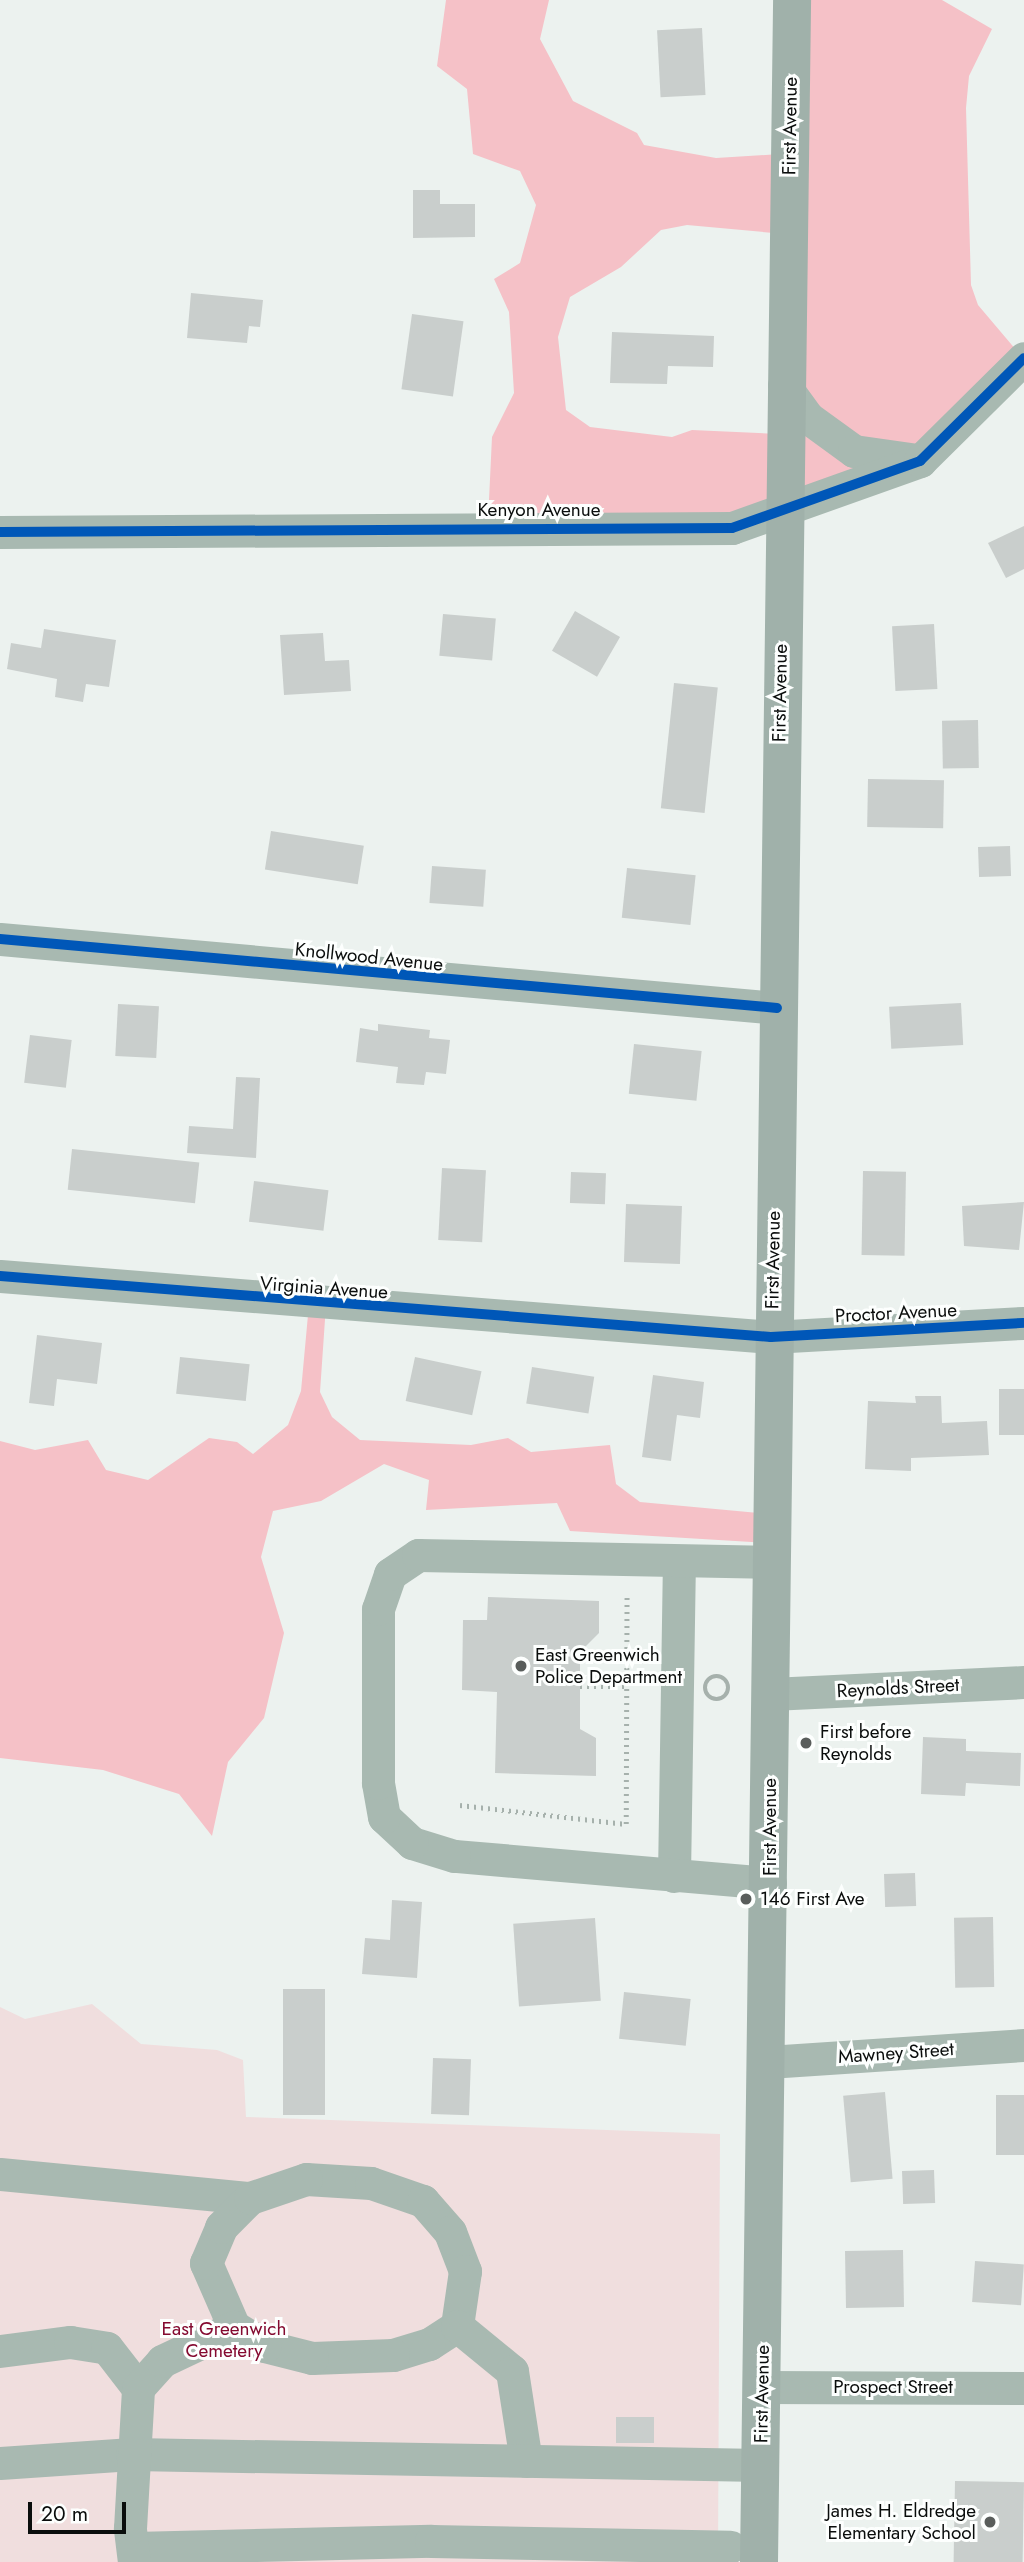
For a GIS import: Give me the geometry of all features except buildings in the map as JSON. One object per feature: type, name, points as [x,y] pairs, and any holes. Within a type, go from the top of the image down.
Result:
[{"type":"main road","name":"First Avenue","points":[[745,2554],[761,2465],[770,1883],[771,1337],[792,0]]},
{"type":"street","name":"Kenyon Avenue","points":[[0,532],[732,527],[783,513],[920,461],[1024,358]]},
{"type":"street","points":[[784,385],[807,417],[854,451],[920,461]]},
{"type":"street","name":"Knollwood Avenue","points":[[0,939],[777,1008]]},
{"type":"street","name":"Virginia Avenue","points":[[0,1276],[771,1337]]},
{"type":"street","name":"Proctor Avenue","points":[[771,1337],[1024,1323]]},
{"type":"street","points":[[770,1883],[454,1856],[412,1843],[384,1817],[378,1783],[378,1609],[390,1574],[418,1555],[771,1562]]},
{"type":"street","points":[[674,1875],[679,1561]]},
{"type":"street","name":"Reynolds Street","points":[[771,1694],[1024,1682]]},
{"type":"street","name":"Mawney Street","points":[[768,2062],[1024,2045]]},
{"type":"street","points":[[0,2174],[250,2198],[306,2179],[371,2183],[423,2201],[450,2232],[465,2270],[457,2326],[429,2344],[393,2355],[312,2358],[265,2346],[234,2327],[206,2263],[221,2227],[250,2198]]},
{"type":"street","points":[[457,2326],[512,2371],[526,2461]]},
{"type":"street","points":[[234,2327],[162,2361],[138,2388],[132,2454],[134,2555],[418,2541],[745,2554]]},
{"type":"street","points":[[0,2351],[70,2342],[107,2348],[138,2388]]},
{"type":"street","name":"Prospect Street","points":[[762,2387],[1024,2388]]},
{"type":"street","points":[[0,2463],[132,2454],[761,2465]]},
{"type":"path","points":[[460,1805],[625,1824],[627,1580]]},
{"type":"path","points":[[718,1676],[730,1689],[717,1701],[704,1688],[718,1676]]},
{"type":"path","points":[[580,1687],[626,1687]]},
{"type":"green space","name":"East Greenwich Cemetery","points":[[92,2004],[141,2044],[217,2050],[243,2060],[246,2117],[720,2134],[718,2562],[0,2562],[0,2007],[25,2019]]},
{"type":"shaded area","points":[[446,0],[549,0],[540,39],[573,101],[637,133],[644,145],[716,158],[780,154],[793,0],[942,0],[992,29],[969,76],[966,108],[971,285],[978,305],[1022,357],[904,457],[775,513],[488,521],[492,437],[514,393],[509,312],[494,279],[520,263],[536,205],[520,171],[473,154],[467,89],[437,66]],"holes":[[[687,225],[785,234],[779,434],[692,430],[672,437],[590,427],[566,410],[558,337],[570,297],[621,267],[661,230]]]},
{"type":"shaded area","points":[[309,1304],[326,1305],[320,1392],[332,1417],[360,1440],[471,1445],[508,1438],[531,1452],[610,1445],[616,1484],[640,1502],[770,1514],[770,1543],[570,1531],[557,1503],[426,1510],[429,1480],[384,1464],[321,1501],[273,1511],[261,1557],[284,1633],[264,1718],[228,1762],[212,1836],[179,1794],[103,1770],[0,1758],[0,1441],[35,1450],[88,1440],[106,1470],[148,1480],[209,1438],[237,1442],[253,1454],[288,1425],[301,1391]]},
{"type":"cycle path","points":[[0,532],[732,528],[920,461],[1024,358]]},
{"type":"cycle path","points":[[0,939],[777,1008]]},
{"type":"cycle path","points":[[0,1276],[771,1337],[1024,1323]]},
{"type":"place","name":"East Greenwich Police Department","points":[[521,1666]]},
{"type":"place","name":"First before Reynolds","points":[[806,1743]]},
{"type":"place","name":"146 First Ave","points":[[746,1899]]},
{"type":"place","name":"James H. Eldredge Elementary School","points":[[990,2522]]}]
